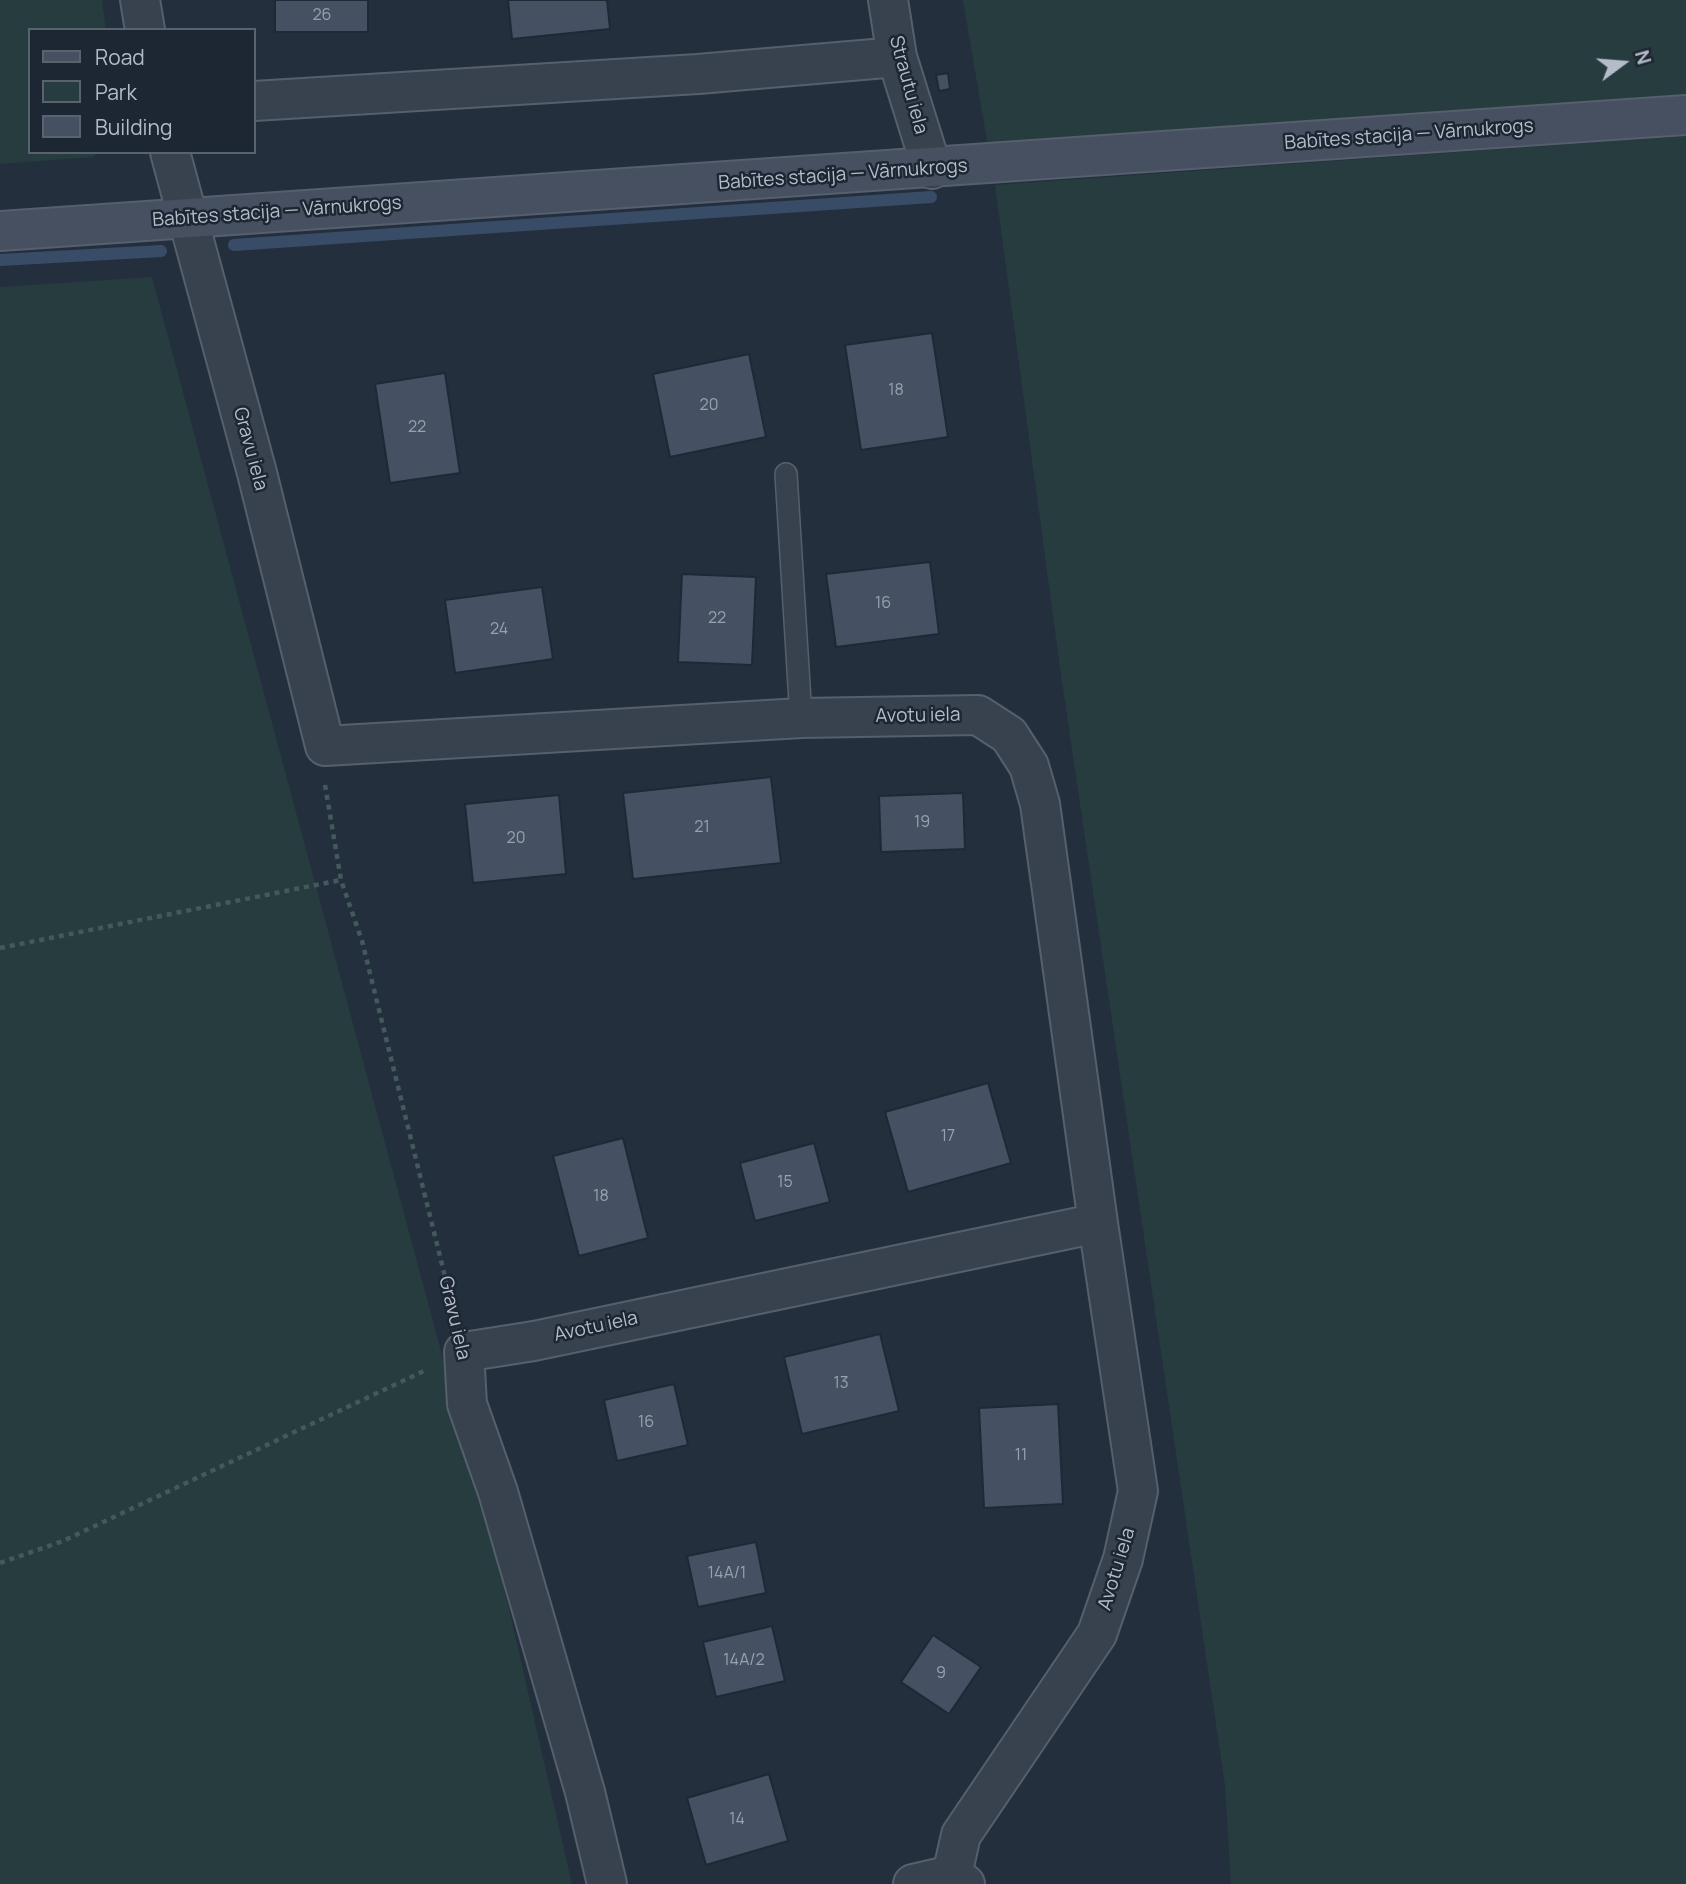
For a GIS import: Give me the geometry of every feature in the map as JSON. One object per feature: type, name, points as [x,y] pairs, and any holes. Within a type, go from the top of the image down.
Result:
[{"type":"main road","name":"Babītes stacija — Vārnukrogs","points":[[0,231],[932,169],[1686,115]]},
{"type":"street","points":[[140,0],[145,28]]},
{"type":"street","name":"Strautu iela","points":[[888,0],[897,57],[932,169]]},
{"type":"street","points":[[256,101],[698,74],[897,57]]},
{"type":"street","name":"Gravu iela","points":[[170,154],[257,473],[325,747]]},
{"type":"street","name":"Avotu iela","points":[[325,747],[801,718],[978,715],[1009,735],[1029,766],[1040,804],[1138,1491],[1123,1559],[1097,1634],[961,1835],[959,1879],[913,1884]]},
{"type":"street","name":"Avotu iela","points":[[464,1352],[534,1341],[1098,1223]]},
{"type":"street","name":"Gravu iela","points":[[464,1352],[467,1404],[502,1505],[584,1792],[607,1884]]},
{"type":"lane","points":[[786,474],[801,718]]},
{"type":"path","name":"Gravu iela","points":[[325,747],[324,795],[341,880],[362,941],[464,1352]]},
{"type":"path","points":[[0,948],[341,880]]},
{"type":"path","points":[[0,1563],[63,1541],[464,1352]]},
{"type":"green space","points":[[0,0],[102,0],[106,28],[28,28],[28,154],[95,154],[93,157],[0,164]]},
{"type":"green space","points":[[963,0],[1686,0],[1686,94],[988,147]]},
{"type":"green space","points":[[1686,136],[1686,1884],[1231,1884],[1225,1785],[1061,675],[995,185]]},
{"type":"green space","points":[[152,277],[501,1574],[572,1884],[0,1884],[0,287]]},
{"type":"building","points":[[275,0],[368,0],[368,32],[275,32]]},
{"type":"building","points":[[508,0],[607,0],[610,29],[512,39]]},
{"type":"building","points":[[948,73],[950,89],[939,91],[936,75]]},
{"type":"building","points":[[932,333],[948,437],[861,450],[845,345]]},
{"type":"building","points":[[749,354],[766,437],[670,457],[653,374]]},
{"type":"building","points":[[445,373],[460,473],[390,483],[375,384]]},
{"type":"building","points":[[930,562],[939,634],[836,647],[826,574]]},
{"type":"building","points":[[682,574],[756,577],[752,665],[678,662]]},
{"type":"building","points":[[542,587],[553,659],[455,673],[445,600]]},
{"type":"building","points":[[771,777],[781,863],[633,879],[623,793]]},
{"type":"building","points":[[963,793],[965,849],[881,852],[879,796]]},
{"type":"building","points":[[559,795],[566,874],[473,883],[465,804]]},
{"type":"building","points":[[988,1083],[1011,1163],[908,1192],[885,1112]]},
{"type":"building","points":[[623,1138],[648,1238],[579,1256],[553,1156]]},
{"type":"building","points":[[814,1143],[830,1202],[755,1221],[740,1163]]},
{"type":"building","points":[[880,1334],[899,1411],[802,1434],[784,1357]]},
{"type":"building","points":[[674,1384],[688,1445],[617,1461],[604,1400]]},
{"type":"building","points":[[1058,1404],[1063,1504],[984,1508],[979,1408]]},
{"type":"building","points":[[756,1542],[766,1593],[698,1607],[687,1556]]},
{"type":"building","points":[[772,1626],[785,1681],[716,1697],[703,1642]]},
{"type":"building","points":[[933,1635],[981,1667],[949,1714],[901,1682]]},
{"type":"building","points":[[769,1774],[788,1841],[706,1865],[687,1798]]},
{"type":"waterway","points":[[234,245],[931,197]]},
{"type":"waterway","points":[[0,260],[161,251]]}]
